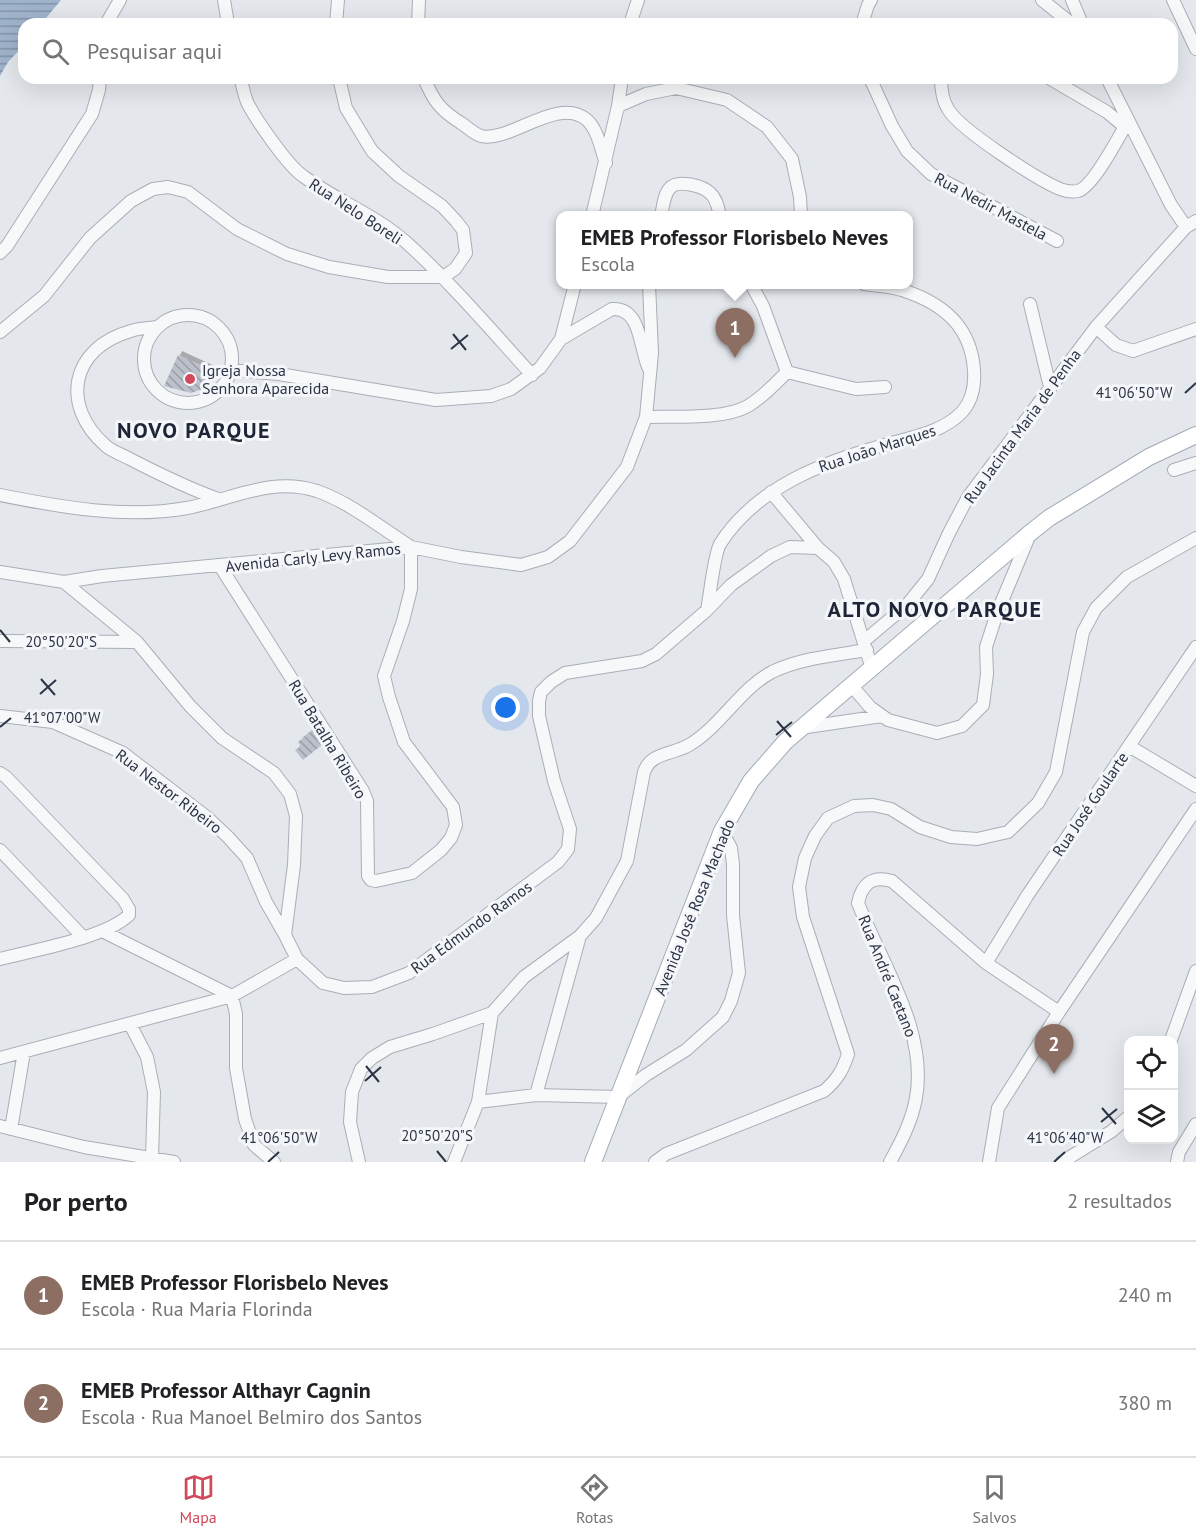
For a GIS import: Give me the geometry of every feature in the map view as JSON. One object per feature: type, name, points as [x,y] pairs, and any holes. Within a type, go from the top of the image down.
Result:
[{"type":"main road","name":"Avenida José Rosa Machado","points":[[593,1162],[722,831],[751,781],[799,728],[1049,518],[1149,458],[1196,435]]},
{"type":"street","points":[[110,18],[120,0]]},
{"type":"street","points":[[224,0],[227,18]]},
{"type":"street","points":[[336,18],[338,0]]},
{"type":"street","points":[[418,18],[419,0]]},
{"type":"street","points":[[632,18],[638,0]]},
{"type":"street","points":[[864,18],[872,0]]},
{"type":"street","points":[[1042,0],[1064,18]]},
{"type":"street","points":[[1072,0],[1080,18]]},
{"type":"street","points":[[1173,0],[1196,50]]},
{"type":"street","points":[[0,253],[7,246],[92,114],[100,84]]},
{"type":"street","name":"Rua Nelo Boreli","points":[[242,84],[247,103],[269,136],[301,175],[326,192],[372,217],[405,242],[443,277],[532,375]]},
{"type":"street","points":[[0,332],[44,296],[90,238],[131,201],[153,189],[168,187],[188,192],[237,229],[286,254],[328,267],[388,277],[443,277],[455,269],[466,253],[462,230],[456,220],[442,206],[399,176],[372,151],[346,108],[340,84]]},
{"type":"street","points":[[427,84],[434,101],[480,136],[495,136],[554,114],[574,113],[587,120],[595,133],[606,163]]},
{"type":"street","points":[[593,211],[606,163],[621,84]]},
{"type":"street","name":"Rua Nedir Mastela","points":[[873,84],[892,126],[907,151],[931,174],[1057,241]]},
{"type":"street","points":[[941,84],[948,110],[971,134],[1061,190],[1079,191],[1086,187],[1126,124]]},
{"type":"street","points":[[1058,84],[1126,124]]},
{"type":"street","points":[[1109,84],[1126,124],[1171,205],[1191,224]]},
{"type":"street","points":[[618,106],[646,94],[676,88],[727,100],[767,127],[792,159],[801,211]]},
{"type":"street","points":[[662,211],[667,191],[678,183],[710,193],[716,201],[719,211]]},
{"type":"street","name":"Rua Jacinta Maria de Penha","points":[[866,646],[907,605],[928,579],[948,533],[968,497],[1096,327],[1191,224]]},
{"type":"street","points":[[561,339],[574,289]]},
{"type":"street","name":"Avenida Carly Levy Ramos","points":[[0,572],[64,582],[102,576],[411,548],[521,565],[548,557],[570,541],[627,467],[646,417],[652,353],[649,289]]},
{"type":"street","points":[[753,289],[763,306],[787,372]]},
{"type":"street","name":"Rua João Marques","points":[[706,611],[719,545],[742,518],[771,492],[816,467],[941,428],[963,411],[975,387],[973,354],[964,332],[949,314],[928,301],[895,289]]},
{"type":"street","points":[[1030,304],[1050,387]]},
{"type":"street","points":[[231,370],[279,374],[436,400],[491,396],[512,389],[532,375],[561,339],[612,309],[621,309],[628,313],[635,322],[645,362],[651,371]]},
{"type":"street","points":[[180,316],[195,316],[208,320],[220,329],[228,341],[232,356],[231,370],[225,384],[203,401],[188,404],[174,402],[161,394],[151,384],[145,371],[144,356],[147,342],[158,327],[180,316]]},
{"type":"street","points":[[158,327],[131,331],[107,342],[89,355],[81,370],[76,394],[84,419],[107,447],[182,486],[218,499]]},
{"type":"street","points":[[1096,327],[1116,345],[1133,351],[1196,328]]},
{"type":"street","points":[[787,372],[856,389],[885,387]]},
{"type":"street","points":[[646,417],[720,414],[746,407],[760,398],[787,372]]},
{"type":"street","points":[[1174,470],[1196,463]]},
{"type":"street","points":[[0,495],[39,503],[126,512],[187,508],[268,486],[316,491],[350,507],[411,548]]},
{"type":"street","points":[[771,492],[818,548],[834,561],[844,579],[872,669]]},
{"type":"street","points":[[851,685],[870,707],[888,720],[904,726],[938,733],[962,726],[983,705],[987,674],[986,647],[997,613],[1030,533]]},
{"type":"street","points":[[655,1162],[666,1154],[824,1091],[843,1070],[848,1054],[803,917],[799,887],[805,858],[815,836],[828,818],[854,806],[873,805],[891,809],[920,827],[951,837],[977,839],[1008,832],[1038,803],[1056,772],[1083,632],[1096,608],[1127,577],[1196,538]]},
{"type":"street","name":"Rua Edmundo Ramos","points":[[285,935],[297,959],[323,983],[344,988],[372,987],[409,973],[558,862],[568,849],[570,829],[554,781],[539,716],[541,692],[565,673],[642,661],[657,654],[706,611],[731,585],[771,556],[790,547],[818,548]]},
{"type":"street","name":"Rua Batalha Ribeiro","points":[[220,566],[363,791],[367,801],[368,876],[376,882],[412,873],[441,850],[451,838],[456,825],[453,807],[404,742],[384,676],[403,621],[411,589],[411,548]]},
{"type":"street","points":[[64,582],[137,642],[198,714],[222,738],[274,773],[290,794],[296,816],[294,865],[285,935]]},
{"type":"street","points":[[0,641],[137,642]]},
{"type":"street","points":[[359,1162],[350,1122],[352,1092],[361,1070],[372,1058],[390,1047],[492,1012],[524,977],[580,936],[596,918],[627,861],[646,764],[651,759],[673,753],[705,734],[755,685],[772,672],[866,646]]},
{"type":"street","name":"Rua José Goularte","points":[[986,963],[1028,896],[1196,647]]},
{"type":"street","name":"Rua Nestor Ribeiro","points":[[0,716],[53,722],[123,753],[208,818],[247,858],[266,902],[285,935]]},
{"type":"street","points":[[799,728],[882,716]]},
{"type":"street","points":[[1129,746],[1196,786]]},
{"type":"street","points":[[0,773],[123,899],[129,909],[129,915],[123,921],[104,932],[0,959]]},
{"type":"street","points":[[989,1162],[998,1108],[1059,1012],[1196,809]]},
{"type":"street","points":[[478,1102],[536,1095],[618,1097],[646,1075],[686,1050],[723,1017],[739,973],[733,915],[733,864],[731,848],[722,831]]},
{"type":"street","points":[[0,850],[83,937]]},
{"type":"street","name":"Rua André Caetano","points":[[890,1162],[906,1133],[916,1100],[919,1073],[915,1040],[907,1015],[858,903],[861,892],[869,882],[880,878],[892,881],[986,963],[1059,1012]]},
{"type":"street","points":[[104,932],[232,996],[237,1014],[236,1068],[245,1119],[254,1145],[274,1162]]},
{"type":"street","points":[[536,1095],[580,936]]},
{"type":"street","points":[[0,1058],[232,996],[297,959]]},
{"type":"street","points":[[1173,1036],[1190,999],[1196,971]]},
{"type":"street","points":[[454,1162],[478,1102],[492,1012]]},
{"type":"street","points":[[130,1023],[147,1057],[154,1092],[152,1158]]},
{"type":"street","points":[[24,1052],[5,1128],[84,1147],[174,1162]]},
{"type":"street","points":[[1062,1162],[1112,1131],[1124,1120]]},
{"type":"street","points":[[1177,1162],[1179,1152],[1196,1124]]},
{"type":"water","points":[[0,0],[61,0],[46,18],[18,18],[18,51],[8,62],[0,76]]},
{"type":"building","name":"Igreja Nossa Senhora Aparecida","points":[[178,355],[215,372],[208,387],[191,393],[164,386]]},
{"type":"building","points":[[314,729],[323,744],[303,760],[295,750],[301,746],[298,742]]},
{"type":"place","name":"EMEB Professor Florisbelo Neves","points":[[735,358]]},
{"type":"place","name":"Igreja Nossa Senhora Aparecida","points":[[190,379]]},
{"type":"place","name":"EMEB Professor Althayr Cagnin","points":[[1054,1074]]},
{"type":"district","name":"NOVO PARQUE","points":[[194,430]]},
{"type":"district","name":"ALTO NOVO PARQUE","points":[[935,609]]}]
